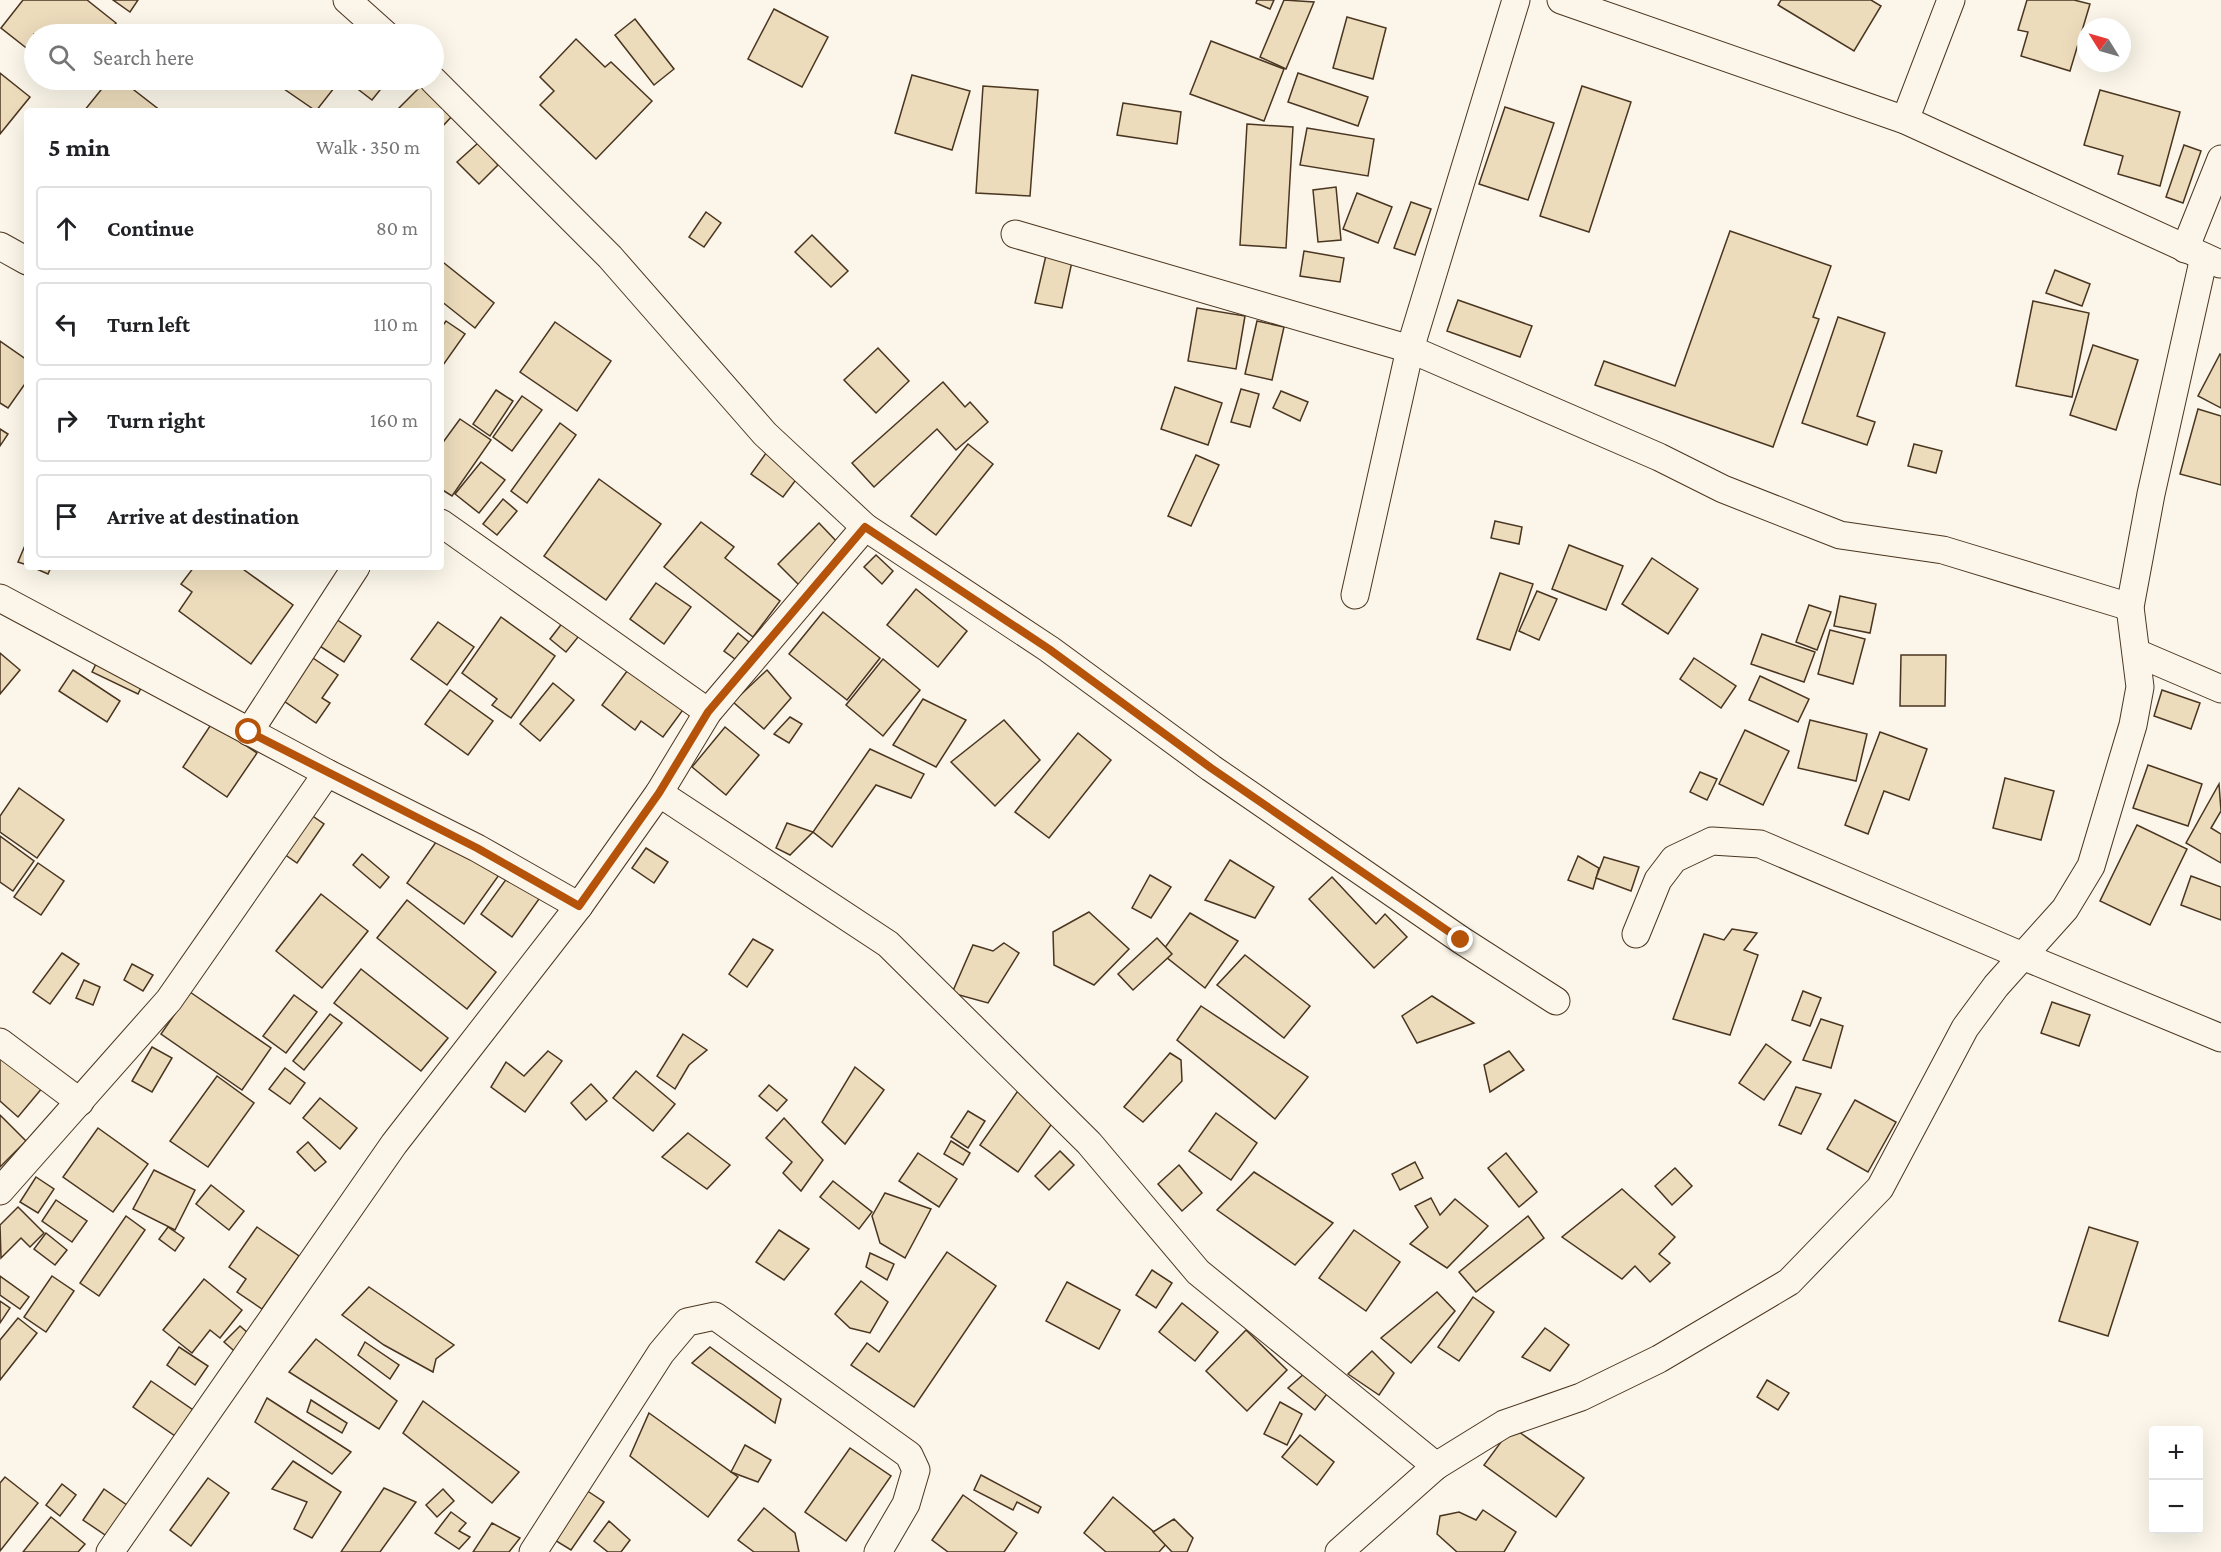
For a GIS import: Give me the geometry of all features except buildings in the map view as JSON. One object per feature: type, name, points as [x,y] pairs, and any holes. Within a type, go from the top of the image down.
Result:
[{"type":"street","points":[[347,0],[374,24]]},
{"type":"street","points":[[1355,595],[1410,349],[1516,0]]},
{"type":"street","points":[[1561,0],[1905,120],[2203,257]]},
{"type":"street","points":[[1905,120],[1951,0]]},
{"type":"street","points":[[443,90],[610,257],[765,434],[865,527],[1049,649],[1211,768],[1461,940],[1556,1001]]},
{"type":"street","points":[[1339,1552],[1436,1466],[1504,1424],[1581,1397],[1659,1359],[1789,1282],[1880,1188],[1965,1028],[1996,986],[2025,957],[2065,909],[2091,866],[2133,725],[2140,687],[2130,607],[2151,494],[2203,257],[2221,159]]},
{"type":"street","points":[[1015,234],[1410,349],[1659,457],[1723,489],[1840,535],[1943,550],[2130,607]]},
{"type":"street","points":[[0,246],[24,259]]},
{"type":"street","points":[[444,525],[708,712]]},
{"type":"street","points":[[110,1552],[394,1144],[579,906],[659,793],[708,712],[865,527]]},
{"type":"street","points":[[249,732],[354,570]]},
{"type":"street","points":[[0,598],[327,773],[477,848],[579,906]]},
{"type":"street","points":[[2137,653],[2221,689]]},
{"type":"street","points":[[0,1191],[169,1000],[327,773]]},
{"type":"street","points":[[659,793],[888,944],[1089,1143],[1198,1272],[1436,1466]]},
{"type":"street","points":[[1636,934],[1658,880],[1674,859],[1712,841],[1760,844],[2221,1038]]},
{"type":"street","points":[[0,1042],[80,1102]]},
{"type":"street","points":[[533,1552],[661,1353],[687,1322],[715,1316],[909,1455],[916,1470],[906,1504],[878,1552]]},
{"type":"route","points":[[249,732],[477,848],[579,906],[659,793],[708,712],[865,527],[1049,649],[1211,768],[1461,940]]}]
